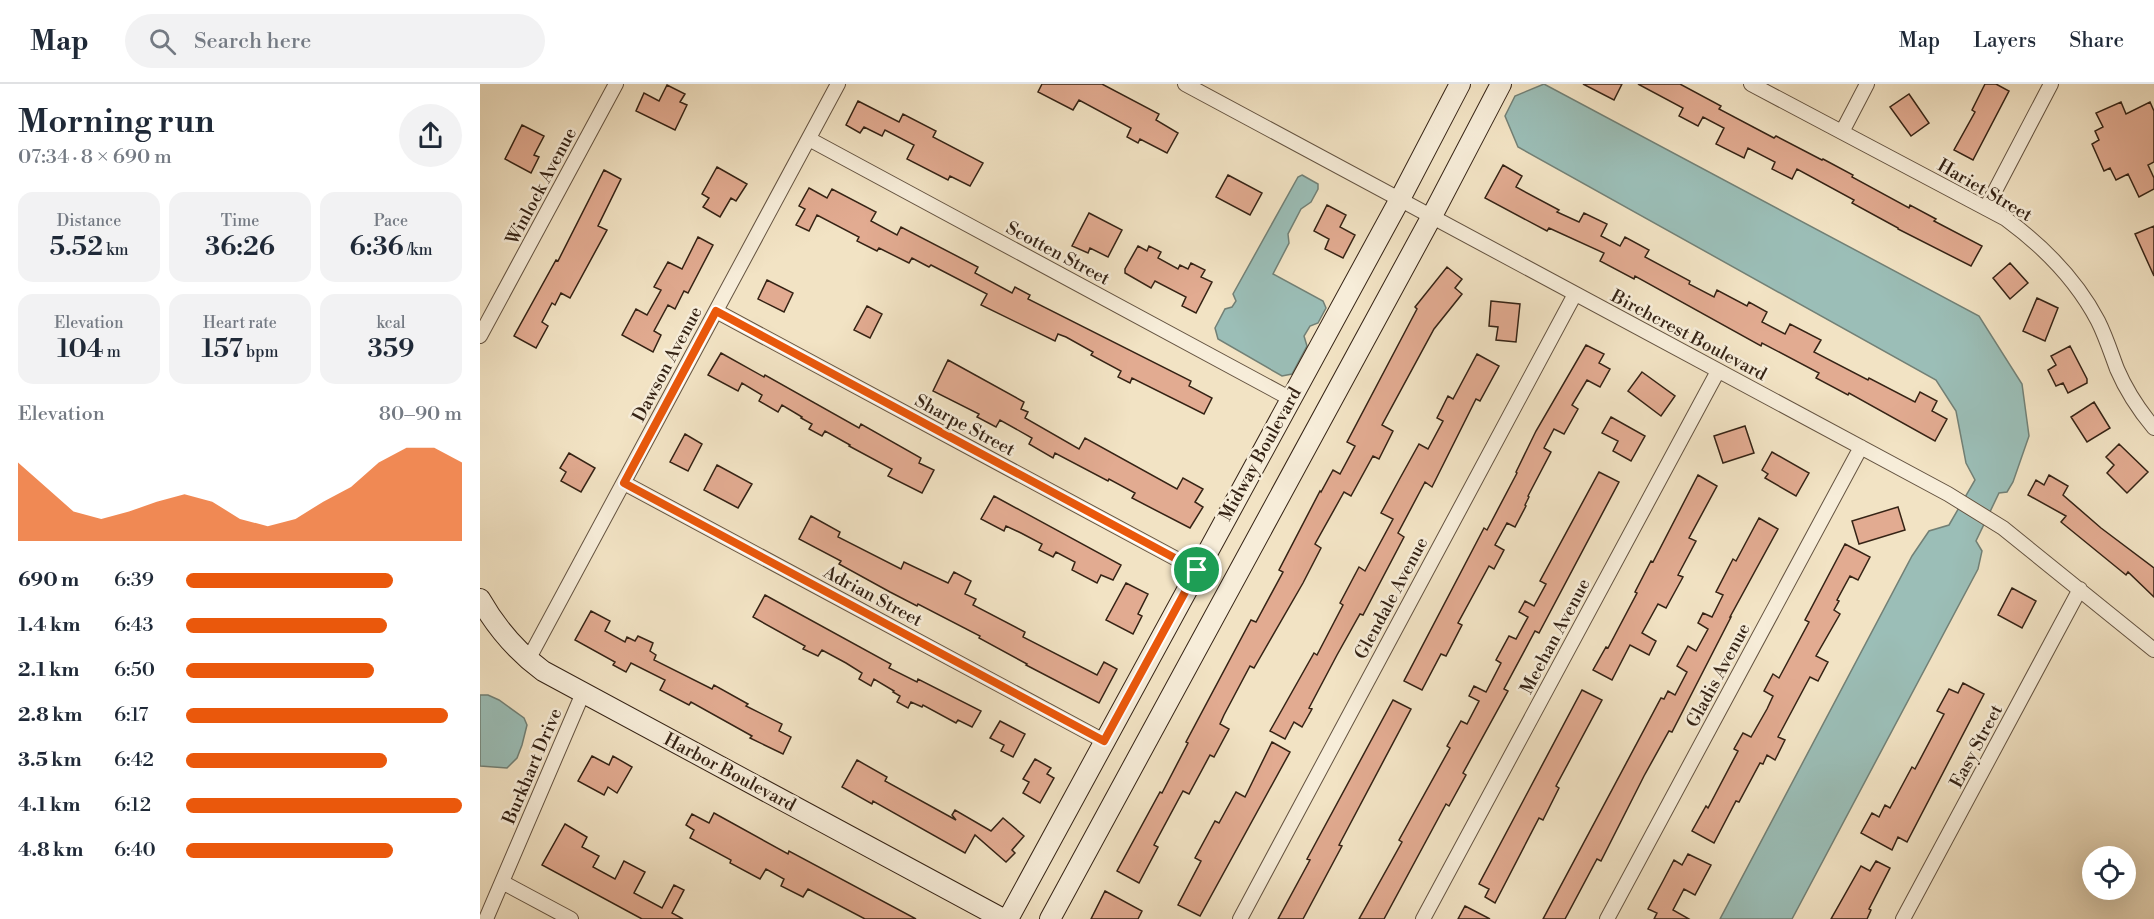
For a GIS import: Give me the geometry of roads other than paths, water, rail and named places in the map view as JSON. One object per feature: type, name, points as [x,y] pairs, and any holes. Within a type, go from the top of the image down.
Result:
[{"type":"street","name":"Winlock Avenue","points":[[480,336],[616,84]]},
{"type":"street","name":"Dawson Avenue","points":[[528,660],[838,84]]},
{"type":"street","name":"Birchcrest Boulevard","points":[[1185,84],[1948,494],[2003,528],[2154,650]]},
{"type":"street","name":"Midway Boulevard","points":[[1008,919],[1400,199],[1460,84]]},
{"type":"street","name":"Midway Boulevard","points":[[1050,919],[1432,216],[1501,84]]},
{"type":"street","name":"Hariet Street","points":[[1751,84],[1986,208],[2006,219],[2031,238],[2072,280],[2098,322],[2127,389],[2154,428]]},
{"type":"street","points":[[1842,132],[1868,84]]},
{"type":"street","points":[[1986,208],[2051,84]]},
{"type":"street","name":"Scotten Street","points":[[808,139],[1291,399]]},
{"type":"street","name":"Glendale Avenue","points":[[1240,919],[1575,294]]},
{"type":"street","name":"Sharpe Street","points":[[716,311],[1197,570]]},
{"type":"street","name":"Meehan Avenue","points":[[1423,919],[1718,370]]},
{"type":"street","name":"Gladis Avenue","points":[[1607,919],[1861,447]]},
{"type":"street","name":"Adrian Street","points":[[624,483],[1104,741]]},
{"type":"street","name":"Easy Street","points":[[1903,919],[2080,589]]},
{"type":"street","name":"Harbor Boulevard","points":[[480,599],[503,635],[528,660],[543,671],[1003,919]]},
{"type":"street","name":"Burkhart Drive","points":[[486,919],[583,693]]},
{"type":"street","points":[[502,882],[571,919]]},
{"type":"water","points":[[1544,84],[1979,316],[2022,384],[2029,436],[2013,482],[2007,492],[1999,493],[1976,541],[1982,551],[1978,569],[1792,919],[1720,919],[1912,556],[1929,531],[1949,525],[1975,480],[1966,463],[1956,411],[1936,380],[1518,147],[1505,116],[1515,96]]},
{"type":"water","points":[[1302,175],[1318,184],[1318,189],[1311,202],[1301,209],[1288,234],[1289,243],[1273,274],[1323,301],[1326,308],[1318,323],[1310,326],[1304,336],[1307,346],[1292,374],[1282,376],[1218,339],[1215,328],[1225,309],[1232,307],[1236,301],[1233,294],[1298,177]]},
{"type":"water","points":[[480,695],[488,695],[499,700],[524,718],[527,725],[517,758],[507,768],[480,766]]}]
